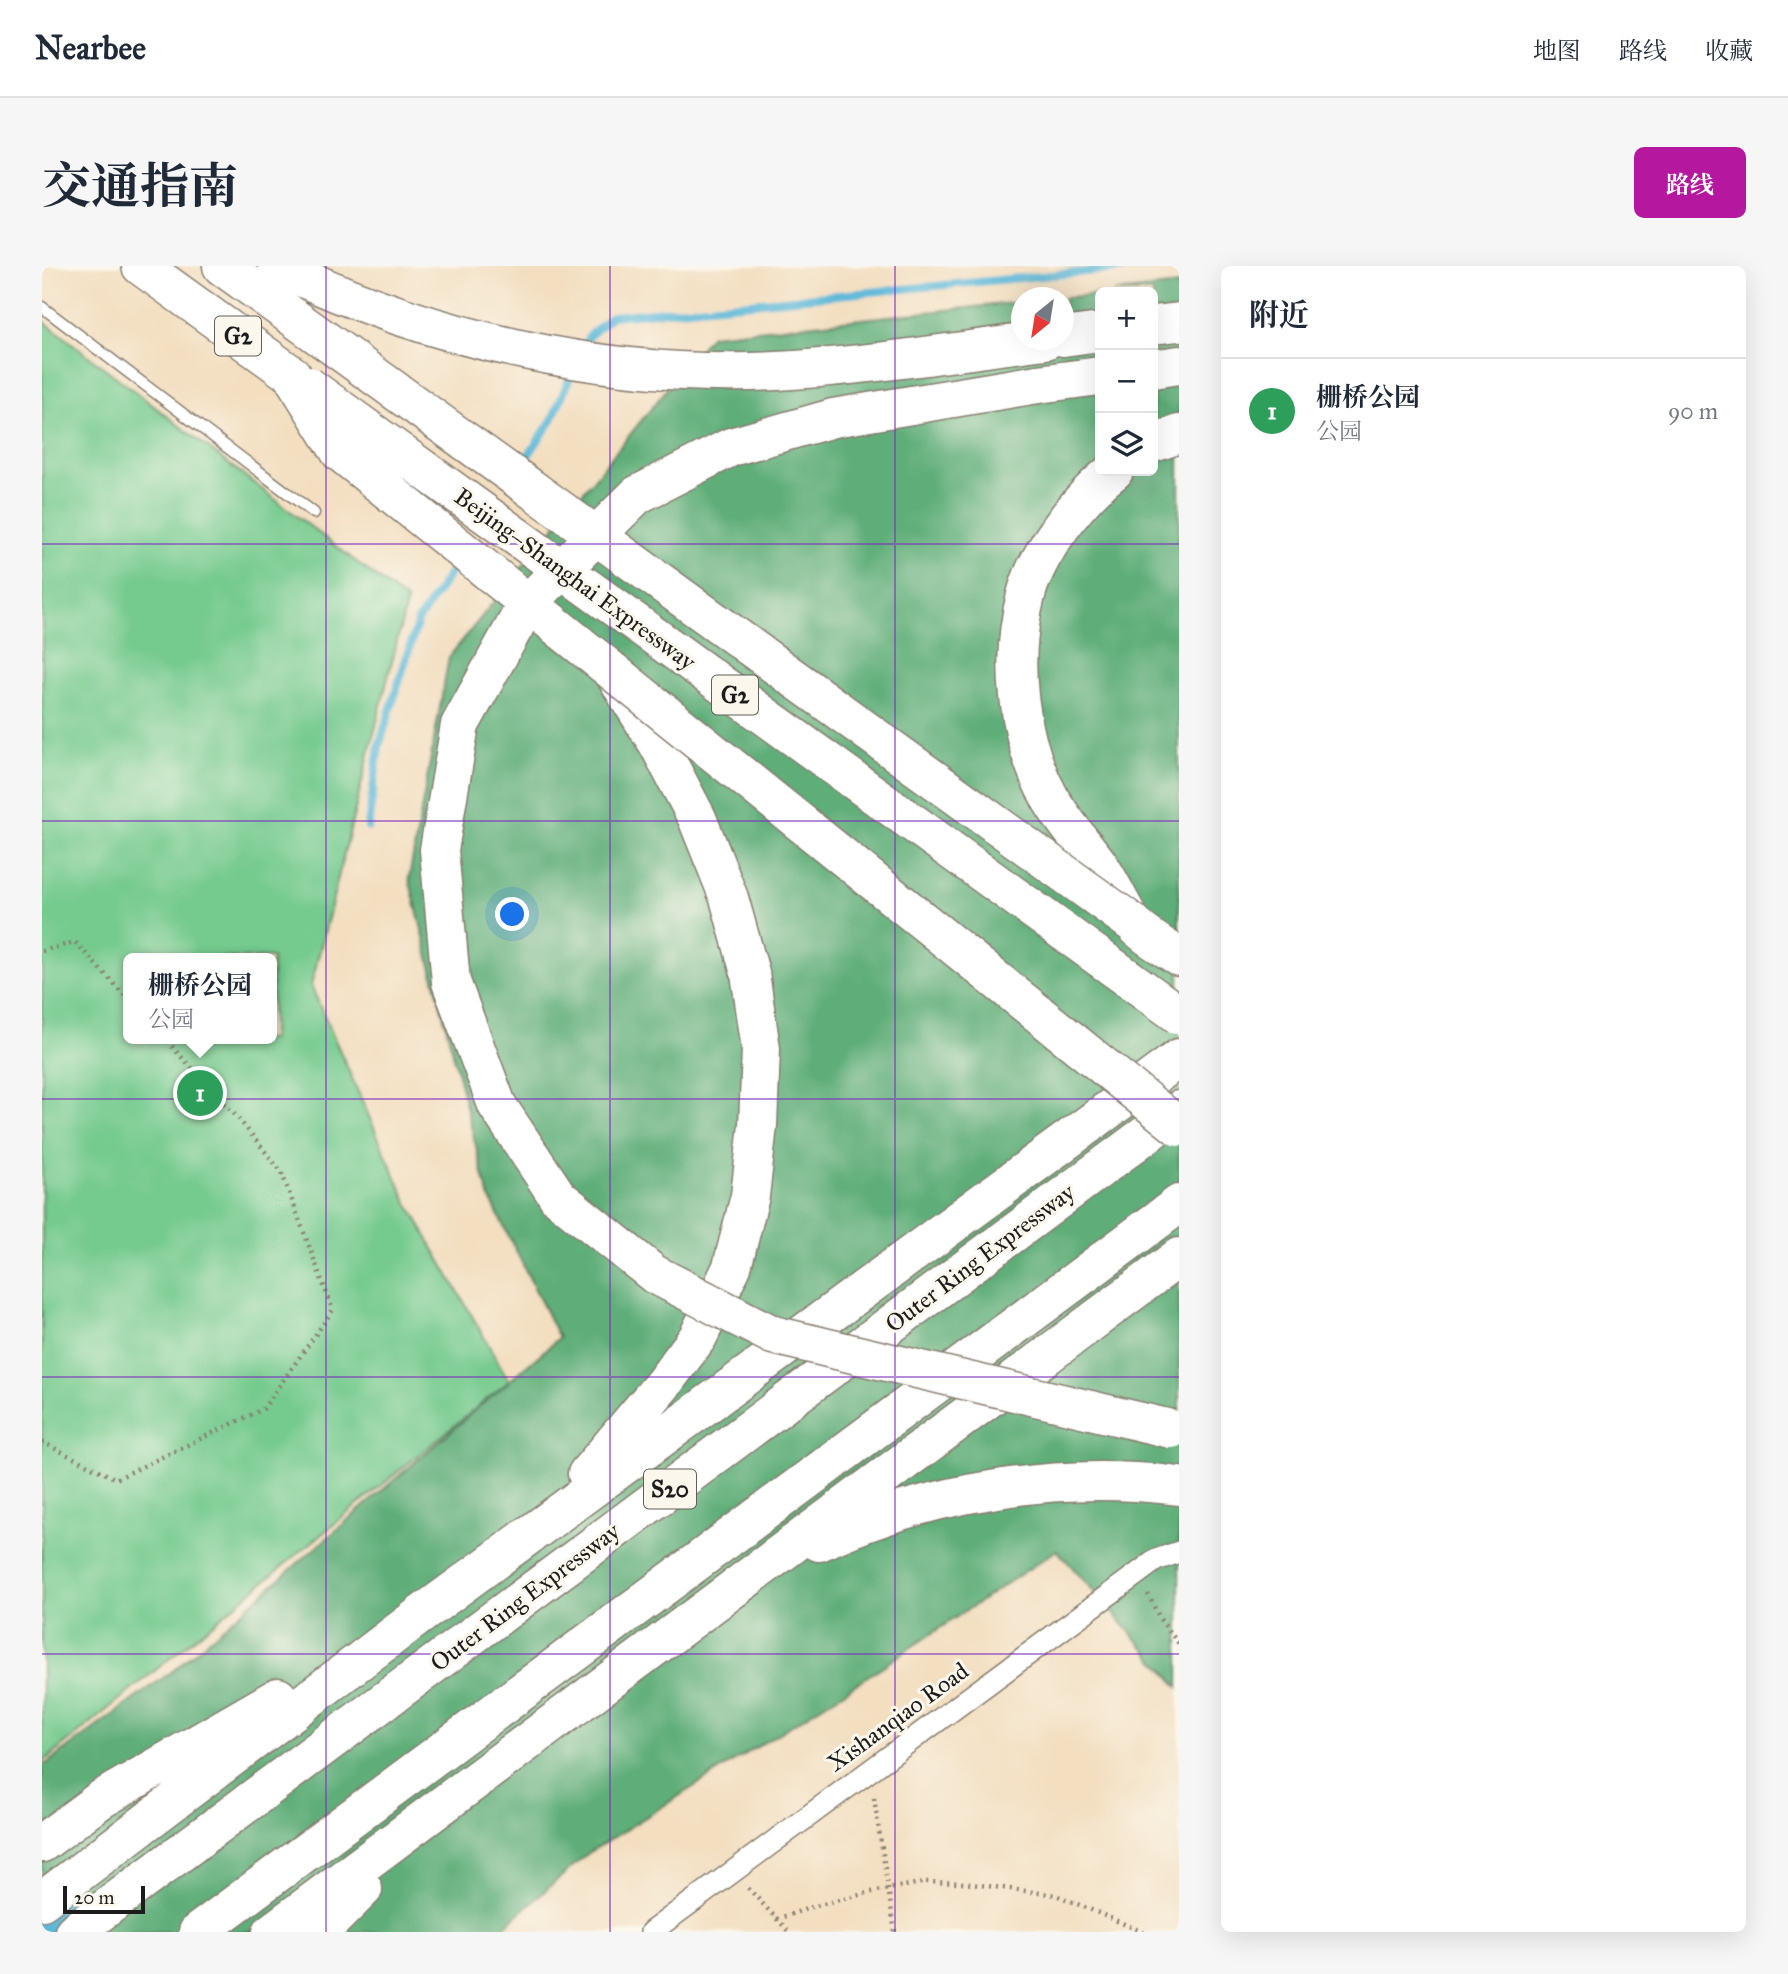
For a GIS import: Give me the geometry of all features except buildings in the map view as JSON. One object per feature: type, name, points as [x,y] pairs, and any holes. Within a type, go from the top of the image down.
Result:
[{"type":"highway","name":"Beijing–Shanghai Expressway","points":[[141,266],[1179,1016]]},
{"type":"highway","name":"Beijing–Shanghai Expressway","points":[[222,266],[1179,957]]},
{"type":"highway","points":[[277,266],[372,306],[420,322],[501,344],[586,361],[684,370],[775,371],[844,366],[1011,345]]},
{"type":"highway","points":[[1158,324],[1179,322]]},
{"type":"highway","points":[[1074,336],[1095,333]]},
{"type":"highway","points":[[1158,368],[1179,365]]},
{"type":"highway","points":[[292,375],[340,452],[1179,1127]]},
{"type":"highway","points":[[1095,377],[833,418],[732,447],[637,495],[527,604],[460,725],[439,850],[451,982],[497,1105],[558,1197],[654,1274],[773,1335],[1179,1431]]},
{"type":"highway","points":[[1158,441],[1179,434]]},
{"type":"highway","points":[[1109,476],[1072,511],[1046,551],[1026,594],[1018,643],[1019,696],[1030,752],[1049,797],[1071,830],[1099,864],[1134,924]]},
{"type":"highway","points":[[548,1520],[663,1384],[691,1346],[733,1267],[750,1196],[758,1125],[761,1049],[750,973],[729,898],[697,818],[657,744],[609,667]]},
{"type":"highway","points":[[42,1901],[548,1520],[1179,1058]]},
{"type":"highway","name":"Outer Ring Expressway","points":[[74,1932],[1179,1110]]},
{"type":"highway","points":[[204,1928],[1179,1204]]},
{"type":"highway","points":[[272,1932],[1179,1257]]},
{"type":"highway","points":[[760,1569],[840,1532],[947,1498],[1045,1484],[1109,1481],[1179,1486]]},
{"type":"highway","points":[[42,1843],[100,1800],[419,1616]]},
{"type":"highway","points":[[320,1932],[451,1799]]},
{"type":"street","name":"Xishanqiao Road","points":[[651,1932],[1156,1560],[1179,1552]]},
{"type":"lane","points":[[42,307],[314,513]]},
{"type":"path","points":[[42,951],[75,942],[123,994]]},
{"type":"path","points":[[42,1442],[117,1479],[263,1409],[334,1310],[281,1171],[237,1117],[170,1044]]},
{"type":"path","points":[[1138,1573],[1160,1619],[1179,1644]]},
{"type":"path","points":[[870,1771],[895,1932]]},
{"type":"path","points":[[733,1872],[789,1932]]},
{"type":"path","points":[[777,1919],[815,1906],[889,1889],[926,1882],[964,1883],[1056,1895],[1143,1932]]},
{"type":"green space","points":[[1179,285],[1179,1687],[1057,1550],[844,1692],[587,1854],[498,1932],[42,1932],[42,1767],[175,1669],[559,1338],[488,1194],[409,878],[449,657],[711,335],[1011,303],[1011,350],[1074,350],[1074,297],[1095,295],[1095,476],[1158,476],[1158,287]]},
{"type":"green space","points":[[42,320],[407,601],[311,986],[406,1200],[509,1381],[42,1763]]},
{"type":"waterway","points":[[583,349],[589,336],[612,316],[1150,266]]},
{"type":"waterway","points":[[519,469],[552,420],[573,370]]},
{"type":"waterway","points":[[368,827],[379,746],[418,621],[458,561]]},
{"type":"waterway","points":[[42,1909],[62,1932]]},
{"type":"place","name":"栅桥公园","points":[[200,1093]]}]
